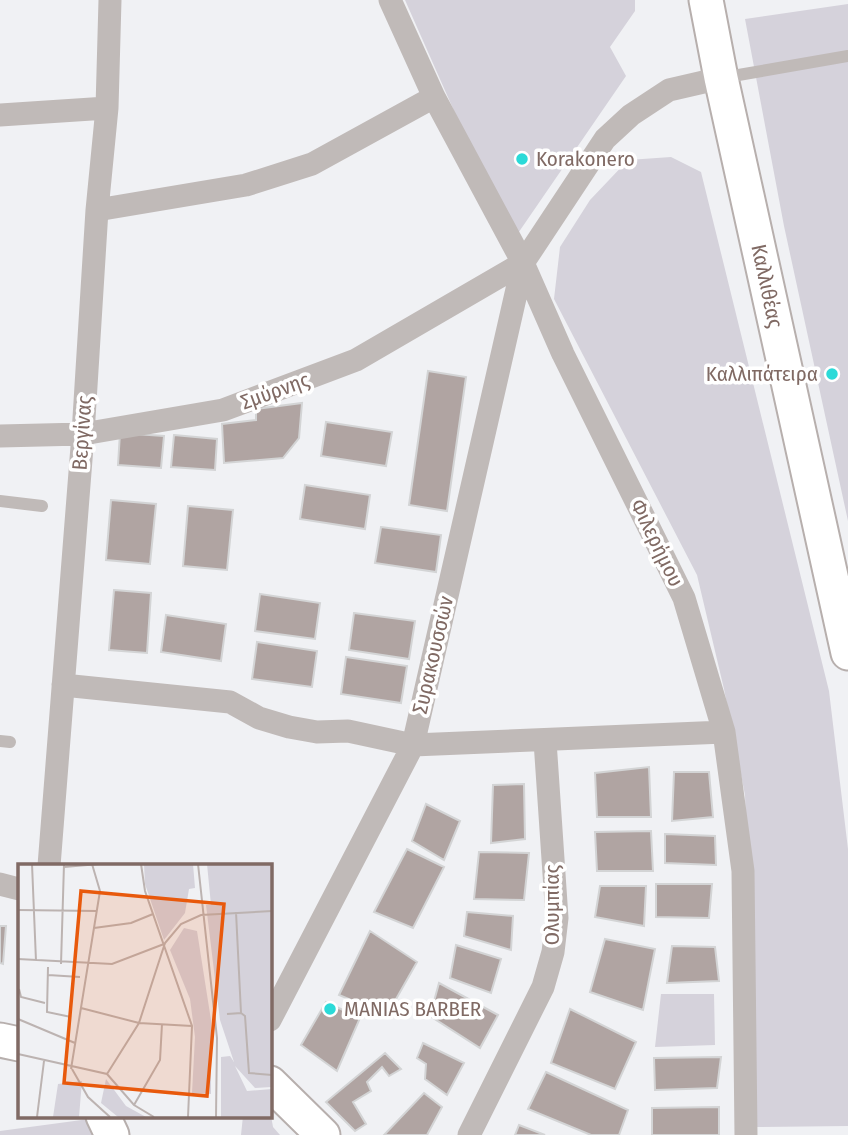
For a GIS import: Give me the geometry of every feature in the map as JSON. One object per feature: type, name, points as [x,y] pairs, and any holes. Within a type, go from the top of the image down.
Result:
[{"type":"main road","name":"Καλλιθέας","points":[[706,0],[848,653]]},
{"type":"main road","points":[[0,1040],[18,1044]]},
{"type":"main road","points":[[271,1084],[323,1135]]},
{"type":"street","name":"Βεργίνας","points":[[49,864],[83,434],[97,210],[107,108],[110,0]]},
{"type":"street","name":"Φιλερήμου","points":[[390,0],[434,97],[523,262],[564,354],[684,598],[724,732],[743,871],[747,1135]]},
{"type":"street","points":[[523,262],[605,139],[631,115],[669,90],[721,78]]},
{"type":"street","points":[[97,210],[246,184],[312,164],[434,97]]},
{"type":"street","points":[[0,116],[107,108]]},
{"type":"street","name":"Σμύρνης","points":[[0,436],[83,434],[223,410],[356,360],[523,262]]},
{"type":"street","name":"Συρακουσσών","points":[[271,1018],[413,745],[523,262]]},
{"type":"street","points":[[63,685],[230,702],[259,718],[289,727],[317,732],[348,731],[413,745],[724,732]]},
{"type":"street","name":"Ολυμπίας","points":[[469,1135],[544,987],[552,952],[556,918],[545,741]]},
{"type":"street","points":[[0,884],[18,889]]},
{"type":"lane","points":[[721,78],[848,56]]},
{"type":"lane","points":[[0,501],[42,506]]},
{"type":"shaded area","name":"Korakonero","points":[[405,0],[635,0],[635,11],[610,47],[626,76],[512,242]]},
{"type":"shaded area","name":"Καλλιπάτειρα","points":[[848,4],[848,521],[784,226],[745,19]]},
{"type":"shaded area","points":[[671,157],[701,172],[829,691],[848,849],[848,1126],[756,1127],[745,795],[697,575],[554,299],[560,247],[590,200],[628,160]]},
{"type":"shaded area","points":[[661,994],[714,994],[715,1045],[655,1047]]},
{"type":"shaded area","points":[[271,1116],[273,1127],[280,1135],[241,1135],[243,1118],[271,1118]]},
{"type":"shaded area","points":[[104,1118],[106,1135],[0,1135],[0,1131]]},
{"type":"building","points":[[428,371],[466,377],[447,511],[409,505]]},
{"type":"building","points":[[302,403],[299,438],[283,458],[224,463],[222,424],[256,420],[256,409]]},
{"type":"building","points":[[326,422],[392,432],[386,466],[321,456]]},
{"type":"building","points":[[120,433],[164,436],[161,468],[118,465]]},
{"type":"building","points":[[174,435],[217,439],[215,470],[171,467]]},
{"type":"building","points":[[305,485],[370,495],[365,529],[300,519]]},
{"type":"building","points":[[111,500],[156,504],[150,564],[106,560]]},
{"type":"building","points":[[188,506],[233,510],[227,570],[183,566]]},
{"type":"building","points":[[381,527],[441,535],[436,572],[375,563]]},
{"type":"building","points":[[114,590],[151,593],[147,653],[109,650]]},
{"type":"building","points":[[260,594],[320,603],[315,639],[255,631]]},
{"type":"building","points":[[354,613],[415,621],[409,659],[349,650]]},
{"type":"building","points":[[166,615],[226,624],[221,661],[161,652]]},
{"type":"building","points":[[257,642],[317,651],[312,687],[252,679]]},
{"type":"building","points":[[346,657],[407,666],[401,703],[341,694]]},
{"type":"building","points":[[649,767],[651,817],[597,817],[595,773]]},
{"type":"building","points":[[674,772],[709,772],[713,817],[672,821]]},
{"type":"building","points":[[524,784],[525,839],[491,843],[493,785]]},
{"type":"building","points":[[426,804],[460,821],[444,860],[412,841]]},
{"type":"building","points":[[651,831],[653,871],[597,871],[595,832]]},
{"type":"building","points":[[665,834],[715,836],[716,865],[665,863]]},
{"type":"building","points":[[407,849],[444,867],[413,928],[374,912]]},
{"type":"building","points":[[479,852],[529,853],[524,900],[474,899]]},
{"type":"building","points":[[656,884],[712,884],[709,918],[656,917]]},
{"type":"building","points":[[600,886],[646,886],[644,926],[595,917]]},
{"type":"building","points":[[467,912],[513,916],[511,950],[464,936]]},
{"type":"building","points":[[0,926],[6,926],[3,964],[0,963]]},
{"type":"building","points":[[370,931],[417,962],[387,1015],[339,995]]},
{"type":"building","points":[[605,939],[655,949],[643,1010],[590,992]]},
{"type":"building","points":[[456,945],[501,959],[491,993],[450,978]]},
{"type":"building","points":[[672,946],[715,947],[719,981],[667,983]]},
{"type":"building","points":[[439,983],[498,1015],[480,1048],[430,1016]]},
{"type":"building","points":[[326,1002],[360,1018],[337,1071],[301,1045]]},
{"type":"building","points":[[570,1009],[636,1042],[615,1089],[551,1063]]},
{"type":"building","points":[[423,1043],[464,1063],[447,1095],[425,1079],[426,1064],[417,1058]]},
{"type":"building","points":[[385,1053],[401,1069],[389,1076],[382,1067],[367,1082],[371,1091],[353,1102],[366,1124],[355,1131],[326,1102]]},
{"type":"building","points":[[721,1057],[717,1088],[655,1090],[654,1058]]},
{"type":"building","points":[[546,1072],[628,1110],[619,1135],[591,1135],[528,1109]]},
{"type":"building","points":[[424,1093],[442,1107],[427,1135],[384,1135]]},
{"type":"building","points":[[719,1107],[719,1135],[652,1135],[652,1108]]},
{"type":"building","points":[[519,1125],[545,1135],[515,1135]]},
{"type":"place","name":"Korakonero","points":[[522,159]]},
{"type":"place","name":"Καλλιπάτειρα","points":[[832,374]]},
{"type":"place","name":"MANIAS BARBER","points":[[330,1009]]}]
